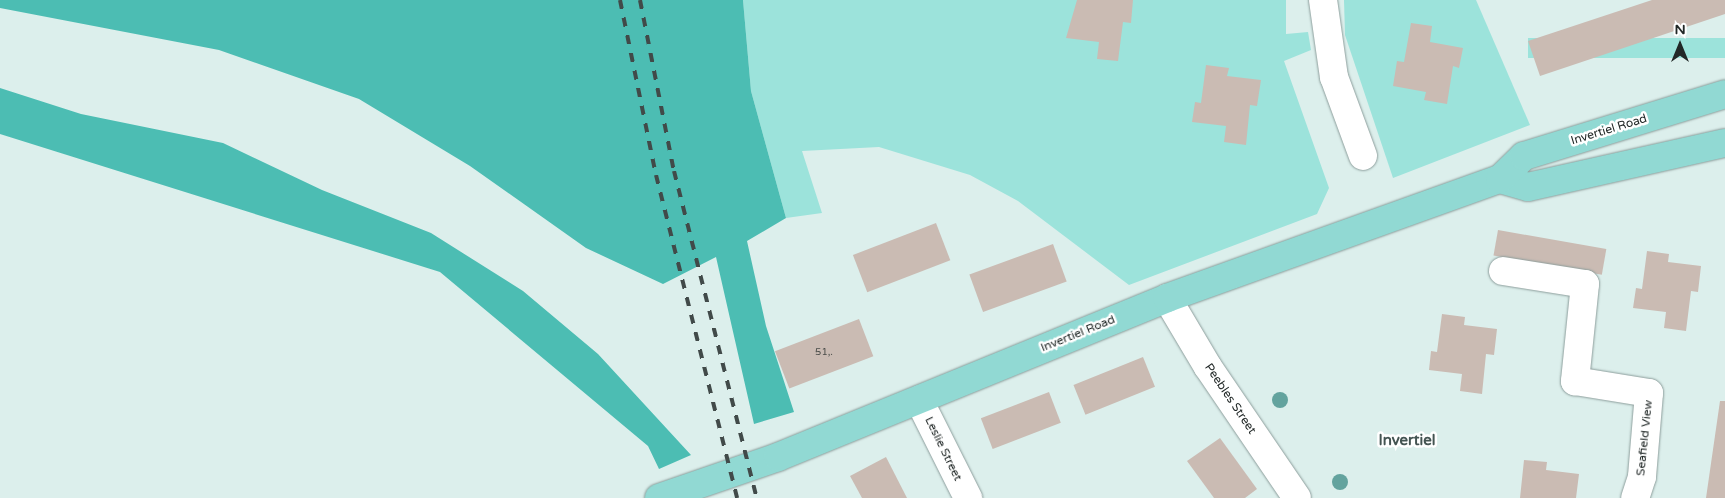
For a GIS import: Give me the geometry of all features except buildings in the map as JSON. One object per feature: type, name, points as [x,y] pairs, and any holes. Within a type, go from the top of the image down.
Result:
[{"type":"main road","name":"Invertiel Road","points":[[659,498],[778,457],[1167,298],[1500,179],[1524,156],[1725,94]]},
{"type":"main road","points":[[1500,179],[1528,187],[1725,144]]},
{"type":"street","points":[[1323,0],[1334,77],[1363,156]]},
{"type":"street","name":"Seafield View","points":[[1503,271],[1586,284],[1575,381],[1649,393],[1642,476],[1635,498]]},
{"type":"street","name":"Peebles Street","points":[[1167,298],[1208,367],[1297,498]]},
{"type":"street","name":"Leslie Street","points":[[919,400],[968,498]]},
{"type":"shaded area","points":[[0,0],[743,0],[751,91],[786,218],[747,241],[766,326],[794,412],[754,424],[716,257],[663,284],[586,248],[470,166],[359,99],[219,50],[0,8]]},
{"type":"shaded area","points":[[743,0],[1286,0],[1286,34],[1308,32],[1311,50],[1284,61],[1329,188],[1317,214],[1129,285],[1018,201],[970,175],[879,147],[802,151],[822,213],[786,218],[751,91]]},
{"type":"shaded area","points":[[1344,0],[1476,0],[1530,125],[1393,178],[1345,35]]},
{"type":"shaded area","points":[[1528,38],[1725,38],[1725,58],[1528,58]]},
{"type":"shaded area","points":[[0,88],[81,114],[223,143],[322,190],[431,233],[523,291],[598,354],[691,455],[659,469],[648,446],[440,272],[0,134]]},
{"type":"railway","points":[[620,0],[656,175],[737,498]]},
{"type":"railway","points":[[640,0],[674,171],[757,498]]},
{"type":"district","name":"Invertiel","points":[[1407,441]]}]
